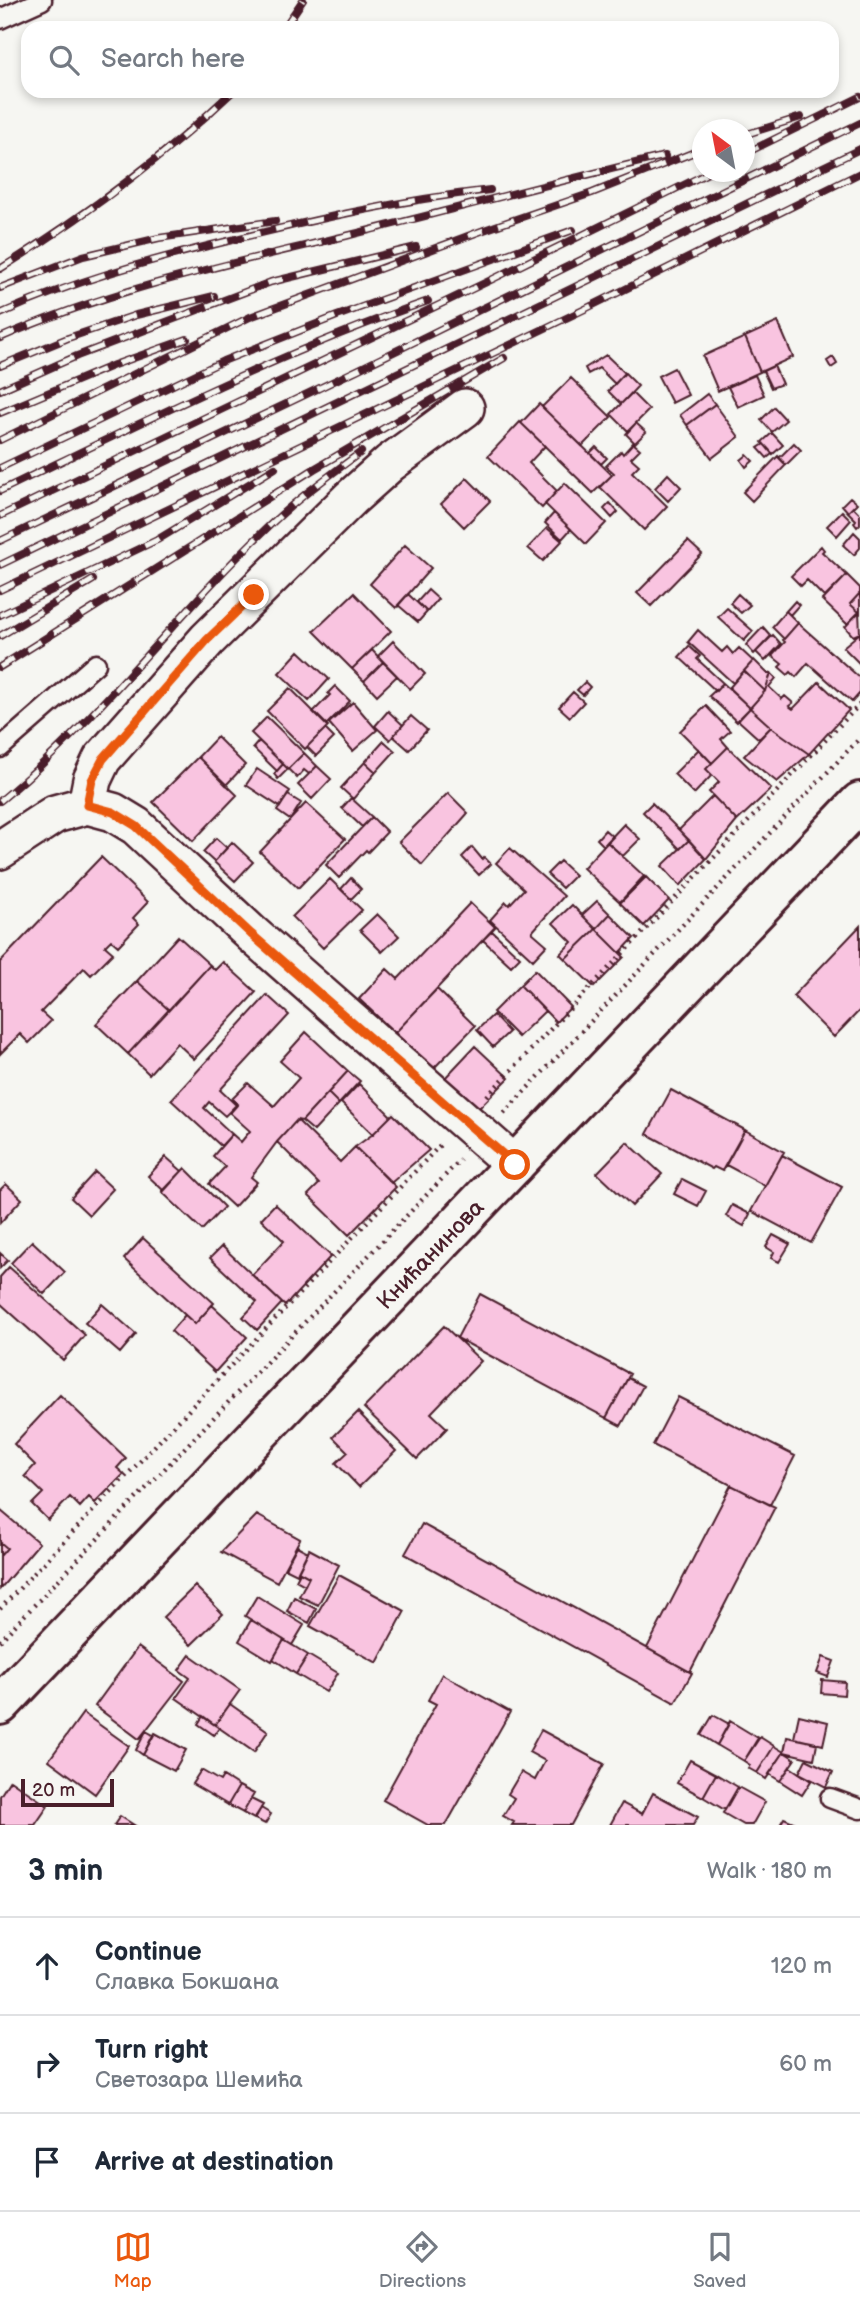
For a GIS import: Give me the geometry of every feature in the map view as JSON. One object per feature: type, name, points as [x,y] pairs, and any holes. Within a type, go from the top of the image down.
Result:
[{"type":"main road","name":"Книћанинова","points":[[0,1705],[860,802]]},
{"type":"street","points":[[87,805],[92,780],[103,759],[207,640],[390,463],[465,408]]},
{"type":"street","points":[[0,850],[55,814],[87,805],[113,812],[136,826],[251,934],[515,1165]]},
{"type":"lane","points":[[0,19],[42,0]]},
{"type":"lane","points":[[0,748],[96,664]]},
{"type":"lane","points":[[830,1798],[860,1809]]},
{"type":"path","points":[[0,1641],[860,704]]},
{"type":"path","points":[[0,1609],[860,738]]},
{"type":"building","points":[[778,322],[793,357],[760,372],[745,337]]},
{"type":"building","points":[[745,337],[760,372],[718,391],[703,356]]},
{"type":"building","points":[[606,355],[625,373],[615,384],[599,368],[588,374],[585,368]]},
{"type":"building","points":[[833,357],[837,364],[831,368],[827,361]]},
{"type":"building","points":[[774,366],[782,384],[771,388],[763,371]]},
{"type":"building","points":[[674,368],[688,395],[672,403],[658,376]]},
{"type":"building","points":[[625,373],[638,386],[621,404],[608,391]]},
{"type":"building","points":[[755,375],[764,395],[738,407],[728,387]]},
{"type":"building","points":[[571,378],[611,417],[582,446],[542,407]]},
{"type":"building","points":[[632,393],[649,410],[628,431],[611,414]]},
{"type":"building","points":[[707,394],[715,404],[687,425],[680,415]]},
{"type":"building","points":[[539,404],[612,475],[593,493],[521,423]]},
{"type":"building","points":[[715,404],[739,437],[712,458],[687,425]]},
{"type":"building","points":[[774,407],[786,420],[772,432],[761,420]]},
{"type":"building","points":[[520,422],[545,446],[529,463],[557,491],[542,508],[488,456]]},
{"type":"building","points":[[636,423],[646,432],[635,443],[626,434]]},
{"type":"building","points":[[772,433],[783,445],[773,454],[762,442]]},
{"type":"building","points":[[633,443],[640,449],[631,458],[639,465],[632,472],[667,506],[644,530],[600,487],[614,473],[606,466]]},
{"type":"building","points":[[794,443],[801,450],[786,465],[779,458]]},
{"type":"building","points":[[764,444],[772,454],[767,458],[758,448]]},
{"type":"building","points":[[596,447],[607,458],[601,464],[590,453]]},
{"type":"building","points":[[747,455],[753,461],[746,467],[741,460]]},
{"type":"building","points":[[778,456],[786,465],[752,501],[743,492]]},
{"type":"building","points":[[668,474],[681,487],[668,501],[655,488]]},
{"type":"building","points":[[467,478],[490,501],[464,527],[441,504]]},
{"type":"building","points":[[565,483],[606,523],[586,544],[545,504]]},
{"type":"building","points":[[850,497],[857,503],[848,512],[842,505]]},
{"type":"building","points":[[610,503],[618,512],[612,518],[604,509]]},
{"type":"building","points":[[853,507],[860,514],[860,524],[857,527],[854,523],[856,520],[848,512]]},
{"type":"building","points":[[842,511],[851,520],[837,536],[827,526]]},
{"type":"building","points":[[554,513],[571,529],[562,539],[545,523]]},
{"type":"building","points":[[547,528],[562,541],[543,561],[528,548]]},
{"type":"building","points":[[854,532],[860,538],[860,548],[854,555],[843,545]]},
{"type":"building","points":[[688,541],[702,554],[651,606],[637,593]]},
{"type":"building","points":[[405,545],[431,568],[396,608],[370,584]]},
{"type":"building","points":[[821,546],[824,550],[822,552],[847,575],[825,598],[807,580],[801,586],[791,576]]},
{"type":"building","points":[[847,575],[860,588],[860,593],[850,604],[859,612],[847,624],[822,600]]},
{"type":"building","points":[[428,590],[438,599],[427,612],[417,602]]},
{"type":"building","points":[[354,593],[391,631],[352,669],[314,631]]},
{"type":"building","points":[[860,593],[860,613],[850,604]]},
{"type":"building","points":[[408,594],[427,612],[418,622],[398,605]]},
{"type":"building","points":[[738,594],[750,605],[741,613],[730,603]]},
{"type":"building","points":[[795,601],[799,605],[790,615],[786,611]]},
{"type":"building","points":[[727,608],[753,631],[744,641],[718,617]]},
{"type":"building","points":[[786,611],[798,623],[784,639],[772,627]]},
{"type":"building","points":[[859,612],[860,633],[853,636],[845,627]]},
{"type":"building","points":[[798,623],[860,678],[860,693],[852,702],[808,663],[796,677],[791,672],[788,675],[779,667],[782,664],[772,656]]},
{"type":"building","points":[[763,627],[771,636],[754,654],[746,645]]},
{"type":"building","points":[[698,630],[722,652],[727,647],[733,654],[739,648],[753,661],[733,683],[688,642]]},
{"type":"building","points":[[860,633],[860,664],[843,647]]},
{"type":"building","points":[[773,635],[781,644],[765,661],[756,652]]},
{"type":"building","points":[[393,641],[425,674],[410,689],[378,656]]},
{"type":"building","points":[[689,646],[700,656],[697,659],[723,683],[716,691],[679,657]]},
{"type":"building","points":[[372,650],[383,662],[364,681],[352,669]]},
{"type":"building","points":[[299,651],[329,679],[309,701],[279,673]]},
{"type":"building","points":[[754,660],[767,673],[771,673],[765,691],[744,671]]},
{"type":"building","points":[[383,662],[397,676],[377,695],[364,681]]},
{"type":"building","points":[[744,671],[765,691],[750,708],[729,688]]},
{"type":"building","points":[[771,673],[776,678],[769,687],[782,699],[785,696],[793,703],[789,706],[793,709],[819,682],[849,710],[809,754],[750,708],[765,691]]},
{"type":"building","points":[[585,682],[590,687],[583,695],[577,690]]},
{"type":"building","points":[[723,683],[750,708],[737,722],[709,696]]},
{"type":"building","points":[[335,686],[350,701],[326,725],[313,712]]},
{"type":"building","points":[[290,688],[328,726],[305,749],[267,711]]},
{"type":"building","points":[[573,692],[584,702],[570,717],[559,707]]},
{"type":"building","points":[[353,702],[377,730],[353,751],[329,723]]},
{"type":"building","points":[[706,706],[730,731],[721,739],[728,747],[712,763],[680,731]]},
{"type":"building","points":[[750,708],[771,727],[759,739],[738,720]]},
{"type":"building","points":[[388,711],[403,725],[390,740],[375,726]]},
{"type":"building","points":[[411,716],[427,730],[409,750],[393,736]]},
{"type":"building","points":[[267,717],[304,753],[288,769],[251,733]]},
{"type":"building","points":[[771,727],[809,754],[777,782],[744,756]]},
{"type":"building","points":[[325,729],[334,738],[316,756],[307,747]]},
{"type":"building","points":[[217,737],[245,765],[226,785],[198,757]]},
{"type":"building","points":[[259,741],[283,764],[277,771],[253,748]]},
{"type":"building","points":[[384,741],[395,751],[376,772],[365,762]]},
{"type":"building","points":[[728,747],[771,789],[737,821],[709,792],[719,782],[706,769]]},
{"type":"building","points":[[699,749],[712,763],[706,769],[712,775],[694,794],[674,774]]},
{"type":"building","points":[[304,753],[317,766],[309,774],[304,770],[297,778],[288,769]]},
{"type":"building","points":[[198,757],[237,795],[193,841],[153,802]]},
{"type":"building","points":[[365,762],[376,772],[353,799],[341,788]]},
{"type":"building","points":[[283,764],[288,769],[278,779],[274,774]]},
{"type":"building","points":[[317,766],[331,779],[312,799],[298,785]]},
{"type":"building","points":[[257,769],[290,791],[280,807],[246,785]]},
{"type":"building","points":[[448,793],[468,813],[422,865],[399,842]]},
{"type":"building","points":[[288,795],[301,803],[290,820],[277,811]]},
{"type":"building","points":[[713,796],[737,821],[706,859],[679,830]]},
{"type":"building","points":[[351,798],[372,817],[362,827],[342,808]]},
{"type":"building","points":[[306,803],[345,839],[298,888],[260,852]]},
{"type":"building","points":[[652,803],[689,840],[680,849],[643,812]]},
{"type":"building","points":[[372,817],[387,832],[339,878],[326,865]]},
{"type":"building","points":[[624,824],[640,839],[623,856],[607,842]]},
{"type":"building","points":[[605,830],[613,837],[604,846],[597,839]]},
{"type":"building","points":[[216,838],[227,848],[214,862],[203,852]]},
{"type":"building","points":[[689,840],[706,859],[680,886],[662,866]]},
{"type":"building","points":[[232,842],[253,862],[235,881],[214,862]]},
{"type":"building","points":[[607,842],[644,876],[620,902],[583,868]]},
{"type":"building","points":[[472,847],[482,859],[484,857],[491,864],[479,875],[462,857]]},
{"type":"building","points":[[510,848],[564,896],[532,932],[547,945],[533,960],[490,920],[506,902],[509,905],[524,889],[496,863]]},
{"type":"building","points":[[101,857],[148,902],[133,918],[139,924],[118,946],[111,940],[105,946],[113,953],[91,975],[84,968],[41,1012],[51,1021],[29,1043],[20,1034],[0,1054],[0,962]]},
{"type":"building","points":[[560,861],[575,875],[562,888],[547,874]]},
{"type":"building","points":[[646,877],[669,900],[644,926],[620,903]]},
{"type":"building","points":[[351,878],[361,889],[351,899],[341,889]]},
{"type":"building","points":[[330,879],[362,910],[323,948],[292,917]]},
{"type":"building","points":[[597,901],[610,914],[596,929],[582,915]]},
{"type":"building","points":[[470,903],[495,927],[395,1033],[359,999],[387,969],[398,979]]},
{"type":"building","points":[[572,905],[596,929],[565,959],[560,954],[572,942],[553,923]]},
{"type":"building","points":[[377,914],[399,936],[382,952],[360,930]]},
{"type":"building","points":[[610,914],[634,938],[620,953],[596,929]]},
{"type":"building","points":[[860,926],[860,1010],[834,1037],[793,996]]},
{"type":"building","points":[[596,929],[624,957],[594,987],[565,959]]},
{"type":"building","points":[[492,931],[520,957],[511,966],[483,940]]},
{"type":"building","points":[[178,936],[210,965],[169,1010],[137,981]]},
{"type":"building","points":[[223,962],[256,992],[194,1059],[177,1043],[149,1074],[128,1054],[210,965],[215,970]]},
{"type":"building","points":[[535,970],[571,1007],[556,1022],[520,985]]},
{"type":"building","points":[[137,981],[169,1010],[128,1054],[96,1024]]},
{"type":"building","points":[[520,985],[545,1011],[518,1037],[493,1012]]},
{"type":"building","points":[[437,989],[475,1026],[433,1069],[395,1033]]},
{"type":"building","points":[[267,995],[289,1015],[220,1090],[236,1105],[225,1116],[209,1102],[204,1108],[232,1134],[221,1146],[171,1100]]},
{"type":"building","points":[[493,1015],[509,1032],[493,1047],[477,1030]]},
{"type":"building","points":[[306,1032],[348,1071],[302,1121],[297,1120],[277,1142],[251,1177],[257,1182],[234,1207],[209,1184],[225,1167],[213,1156],[232,1134],[241,1142],[250,1131],[230,1113],[238,1104],[232,1099],[248,1083],[274,1106],[299,1078],[280,1061]]},
{"type":"building","points":[[475,1046],[509,1078],[477,1110],[444,1079]]},
{"type":"building","points":[[348,1071],[360,1081],[339,1104],[328,1093]]},
{"type":"building","points":[[359,1084],[391,1116],[373,1134],[341,1103]]},
{"type":"building","points":[[671,1090],[745,1130],[722,1171],[714,1167],[712,1169],[647,1134]]},
{"type":"building","points":[[328,1093],[339,1104],[314,1131],[302,1121]]},
{"type":"building","points":[[393,1114],[429,1150],[391,1183],[355,1147]]},
{"type":"building","points":[[297,1120],[340,1162],[355,1147],[396,1187],[349,1235],[308,1195],[319,1184],[277,1142]]},
{"type":"building","points":[[745,1130],[784,1152],[765,1186],[726,1165]]},
{"type":"building","points":[[627,1142],[662,1174],[632,1206],[597,1173]]},
{"type":"building","points":[[782,1155],[842,1187],[811,1243],[751,1211]]},
{"type":"building","points":[[166,1157],[182,1171],[164,1191],[148,1176]]},
{"type":"building","points":[[185,1168],[224,1207],[202,1230],[162,1192]]},
{"type":"building","points":[[95,1172],[113,1189],[89,1215],[71,1198]]},
{"type":"building","points":[[682,1179],[706,1191],[698,1206],[674,1194]]},
{"type":"building","points":[[6,1184],[22,1199],[0,1223],[0,1190]]},
{"type":"building","points":[[275,1204],[331,1256],[285,1306],[252,1275],[284,1241],[261,1219]]},
{"type":"building","points":[[732,1205],[750,1214],[744,1226],[726,1216]]},
{"type":"building","points":[[773,1235],[790,1244],[779,1262],[771,1258],[774,1252],[766,1247]]},
{"type":"building","points":[[143,1238],[214,1303],[195,1324],[124,1259]]},
{"type":"building","points":[[32,1241],[65,1272],[44,1294],[11,1263]]},
{"type":"building","points":[[222,1246],[282,1303],[257,1330],[243,1317],[257,1302],[210,1258]]},
{"type":"building","points":[[0,1253],[8,1260],[0,1268]]},
{"type":"building","points":[[9,1267],[85,1335],[63,1360],[0,1303],[0,1277]]},
{"type":"building","points":[[480,1294],[630,1374],[606,1418],[457,1338]]},
{"type":"building","points":[[102,1304],[136,1334],[120,1353],[85,1323]]},
{"type":"building","points":[[212,1305],[247,1337],[215,1372],[171,1331],[185,1315],[195,1324]]},
{"type":"building","points":[[444,1326],[481,1361],[431,1413],[447,1428],[417,1459],[364,1408]]},
{"type":"building","points":[[628,1378],[643,1386],[621,1426],[606,1418]]},
{"type":"building","points":[[60,1395],[126,1458],[117,1468],[124,1474],[95,1503],[89,1497],[80,1507],[70,1497],[48,1520],[32,1504],[43,1493],[25,1476],[35,1465],[14,1444]]},
{"type":"building","points":[[678,1397],[795,1456],[770,1505],[653,1445]]},
{"type":"building","points":[[358,1412],[396,1451],[359,1487],[336,1463],[348,1452],[333,1437]]},
{"type":"building","points":[[731,1485],[775,1507],[690,1672],[647,1648]]},
{"type":"building","points":[[0,1510],[39,1543],[0,1589],[0,1556],[7,1548],[0,1542]]},
{"type":"building","points":[[257,1515],[300,1539],[277,1582],[221,1552]]},
{"type":"building","points":[[422,1524],[692,1673],[675,1703],[405,1554]]},
{"type":"building","points":[[0,1542],[7,1548],[0,1556]]},
{"type":"building","points":[[297,1546],[308,1552],[297,1574],[285,1568]]},
{"type":"building","points":[[309,1549],[339,1565],[318,1605],[299,1596],[309,1577],[298,1571]]},
{"type":"building","points":[[300,1572],[309,1577],[305,1585],[296,1580]]},
{"type":"building","points":[[339,1575],[405,1611],[377,1663],[310,1626]]},
{"type":"building","points":[[195,1586],[223,1614],[191,1645],[163,1617]]},
{"type":"building","points":[[257,1596],[304,1625],[292,1645],[245,1616]]},
{"type":"building","points":[[294,1597],[316,1609],[309,1623],[287,1611]]},
{"type":"building","points":[[251,1620],[284,1640],[272,1661],[239,1641]]},
{"type":"building","points":[[284,1640],[308,1655],[296,1674],[273,1659]]},
{"type":"building","points":[[138,1647],[184,1681],[139,1739],[95,1706]]},
{"type":"building","points":[[190,1655],[240,1690],[215,1725],[176,1698],[190,1678],[179,1670]]},
{"type":"building","points":[[308,1655],[338,1673],[326,1692],[296,1674]]},
{"type":"building","points":[[823,1657],[834,1661],[828,1677],[817,1673]]},
{"type":"building","points":[[442,1674],[510,1712],[446,1825],[428,1825],[383,1800],[436,1704],[428,1700]]},
{"type":"building","points":[[822,1680],[845,1682],[844,1695],[821,1693]]},
{"type":"building","points":[[230,1704],[268,1731],[254,1752],[215,1725]]},
{"type":"building","points":[[83,1713],[129,1746],[95,1794],[49,1760]]},
{"type":"building","points":[[713,1715],[729,1724],[717,1745],[701,1735]]},
{"type":"building","points":[[799,1715],[828,1722],[823,1745],[794,1738]]},
{"type":"building","points":[[203,1716],[219,1728],[214,1735],[198,1724]]},
{"type":"building","points":[[730,1721],[758,1738],[744,1761],[717,1745]]},
{"type":"building","points":[[541,1730],[604,1764],[571,1825],[512,1825],[514,1822],[503,1816],[514,1798],[508,1794],[521,1772],[535,1780],[545,1761],[529,1752]]},
{"type":"building","points":[[146,1731],[153,1735],[143,1755],[136,1750]]},
{"type":"building","points":[[155,1733],[186,1750],[174,1771],[143,1755]]},
{"type":"building","points":[[760,1737],[774,1746],[757,1773],[748,1768],[750,1765],[744,1761]]},
{"type":"building","points":[[787,1737],[817,1743],[814,1759],[784,1752]]},
{"type":"building","points":[[774,1746],[784,1752],[766,1779],[757,1773]]},
{"type":"building","points":[[784,1752],[795,1759],[780,1781],[769,1774]]},
{"type":"building","points":[[806,1759],[833,1772],[826,1787],[799,1773]]},
{"type":"building","points":[[690,1760],[716,1774],[703,1797],[677,1783]]},
{"type":"building","points":[[790,1767],[811,1781],[802,1795],[780,1781]]},
{"type":"building","points":[[201,1770],[220,1781],[223,1776],[239,1786],[228,1805],[192,1784]]},
{"type":"building","points":[[716,1774],[738,1787],[725,1810],[703,1797]]},
{"type":"building","points":[[10,1780],[48,1806],[35,1825],[0,1825],[0,1796]]},
{"type":"building","points":[[239,1786],[254,1794],[243,1813],[228,1805]]},
{"type":"building","points":[[738,1787],[765,1802],[752,1825],[744,1825],[723,1813]]},
{"type":"building","points":[[653,1793],[698,1817],[693,1825],[610,1825],[622,1803],[642,1814]]},
{"type":"building","points":[[251,1799],[263,1805],[254,1819],[243,1813]]},
{"type":"building","points":[[261,1808],[271,1814],[265,1824],[255,1819]]},
{"type":"building","points":[[120,1816],[134,1825],[114,1825]]},
{"type":"building","points":[[784,1818],[800,1825],[780,1825]]},
{"type":"railway","points":[[289,21],[303,0]]},
{"type":"railway","points":[[755,149],[860,97]]},
{"type":"railway","points":[[0,269],[121,186],[225,98]]},
{"type":"railway","points":[[755,132],[801,117]]},
{"type":"railway","points":[[0,541],[357,370],[860,123]]},
{"type":"railway","points":[[0,565],[860,149]]},
{"type":"railway","points":[[0,440],[250,317],[592,193],[692,153]]},
{"type":"railway","points":[[0,338],[84,305],[170,279],[665,156]]},
{"type":"railway","points":[[0,590],[585,309],[860,173]]},
{"type":"railway","points":[[0,516],[692,181]]},
{"type":"railway","points":[[0,314],[84,281],[199,248],[359,211],[490,190]]},
{"type":"railway","points":[[0,288],[83,256],[159,238],[275,221]]},
{"type":"railway","points":[[0,468],[223,361],[337,316],[573,230]]},
{"type":"railway","points":[[0,390],[77,356],[271,282],[416,247]]},
{"type":"railway","points":[[0,366],[68,338],[136,315],[214,296]]},
{"type":"railway","points":[[0,491],[265,366],[428,301]]},
{"type":"railway","points":[[0,413],[114,365],[187,339]]},
{"type":"railway","points":[[0,667],[314,469],[504,358]]},
{"type":"railway","points":[[0,801],[71,736],[269,526],[361,452]]},
{"type":"railway","points":[[0,615],[157,540],[275,468]]},
{"type":"railway","points":[[0,636],[93,580]]},
{"type":"route","points":[[254,595],[207,640],[103,759],[92,780],[87,805],[113,812],[136,826],[251,934],[515,1165]]}]
